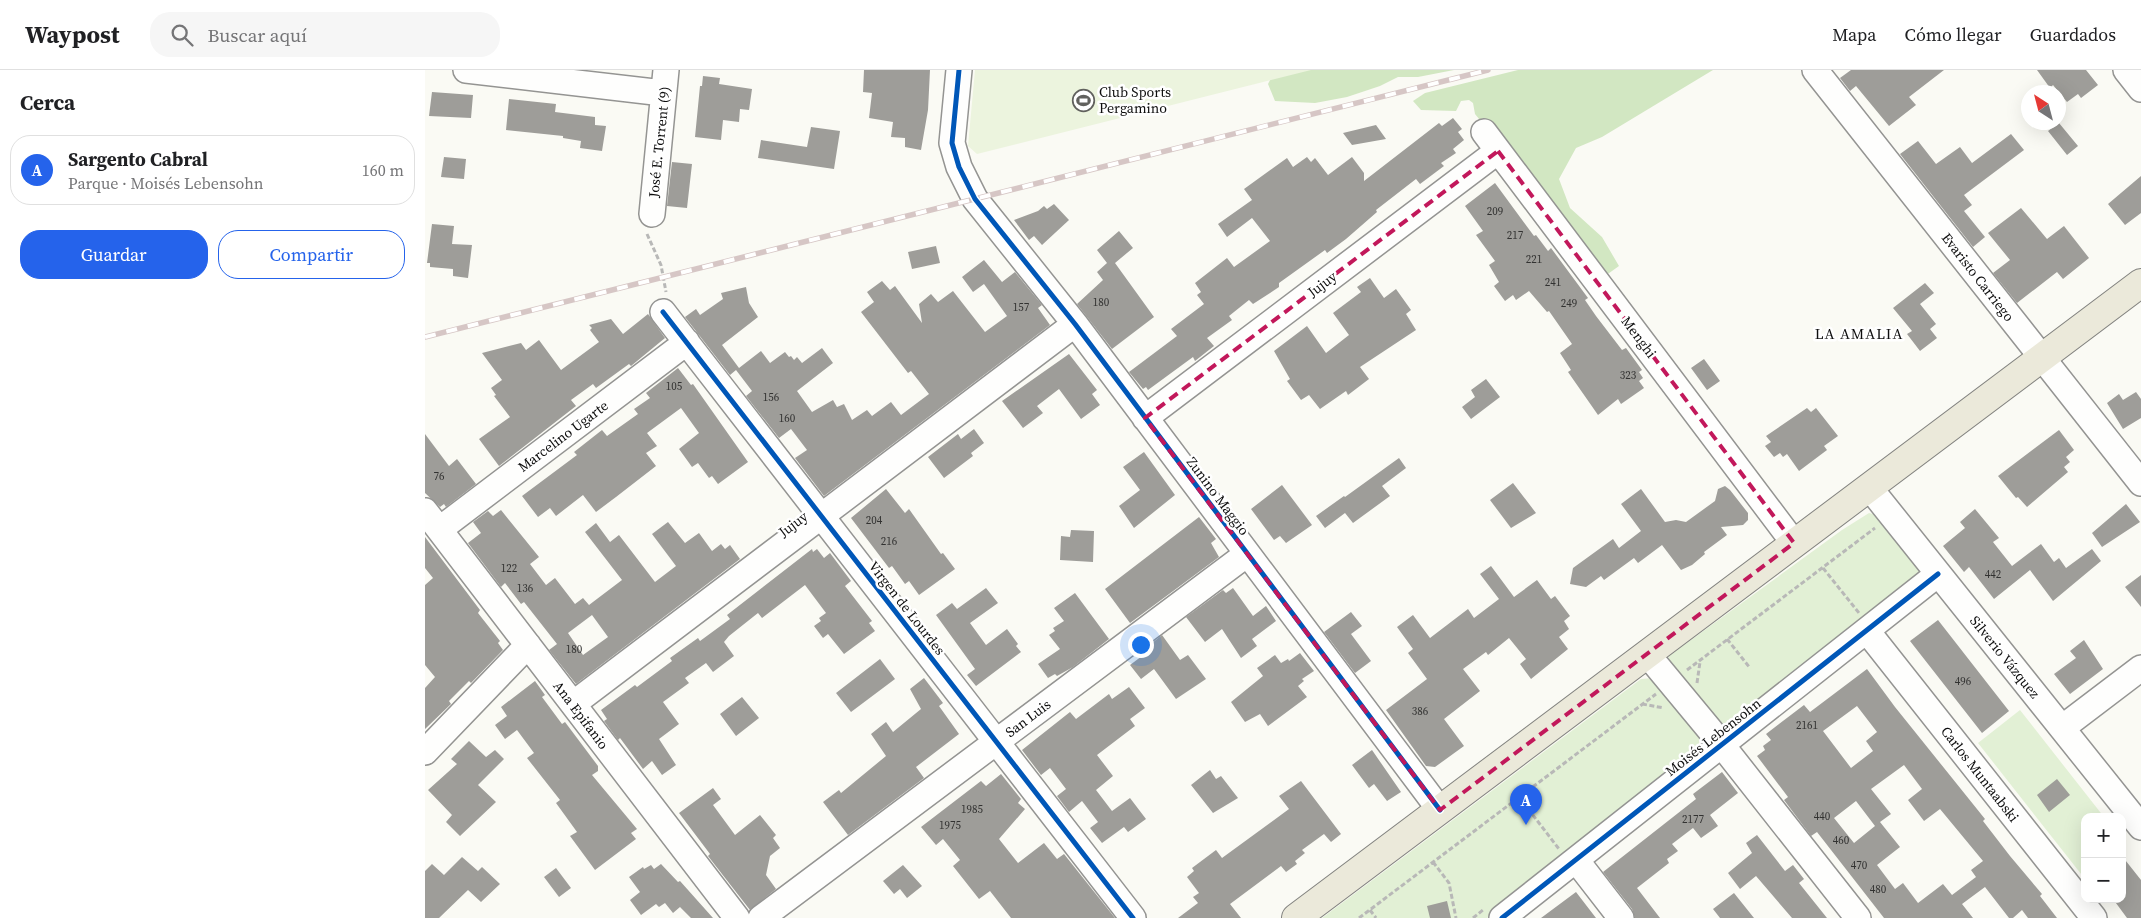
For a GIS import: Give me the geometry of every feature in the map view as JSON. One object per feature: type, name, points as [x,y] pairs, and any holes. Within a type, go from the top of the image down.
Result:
[{"type":"main road","points":[[1296,918],[2141,283]]},
{"type":"street","points":[[466,70],[665,81]]},
{"type":"street","name":"Zunino Maggio","points":[[959,70],[952,143],[959,167],[975,199],[1075,324],[1439,810]]},
{"type":"street","name":"Evaristo Carriego","points":[[1815,70],[2141,484]]},
{"type":"street","points":[[2126,70],[2141,89]]},
{"type":"street","name":"José E. Torrent (9)","points":[[652,214],[665,81]]},
{"type":"street","name":"Jujuy","points":[[1145,418],[1491,141]]},
{"type":"street","name":"Menghi","points":[[1491,141],[1794,543]]},
{"type":"street","name":"Virgen de Lourdes","points":[[663,312],[1133,918]]},
{"type":"street","name":"Jujuy","points":[[573,704],[1075,324]]},
{"type":"street","name":"Marcelino Ugarte","points":[[432,520],[687,342]]},
{"type":"street","name":"Silverio Vázquez","points":[[1869,486],[2141,827]]},
{"type":"street","name":"Ana Epifanio","points":[[432,520],[737,918]]},
{"type":"street","name":"San Luis","points":[[761,918],[1247,554]]},
{"type":"street","name":"Moisés Lebensohn","points":[[1502,918],[1568,855],[1722,745],[1864,623],[1938,574]]},
{"type":"street","name":"Carlos Muntaabski","points":[[1864,623],[2094,918]]},
{"type":"street","points":[[425,752],[528,645]]},
{"type":"street","points":[[1647,654],[1722,745],[1858,918]]},
{"type":"street","points":[[2063,728],[2141,668]]},
{"type":"street","points":[[1568,855],[1621,918]]},
{"type":"path","points":[[652,214],[648,221],[647,232],[661,264],[666,289],[663,312]]},
{"type":"path","points":[[1359,918],[1892,516]]},
{"type":"path","points":[[1823,568],[1864,623]]},
{"type":"path","points":[[1727,639],[1750,668]]},
{"type":"path","points":[[1519,797],[1568,855]]},
{"type":"path","points":[[1433,862],[1449,883],[1456,918]]},
{"type":"path","points":[[1370,910],[1376,918]]},
{"type":"highlighted area","points":[[1498,151],[1794,543],[1440,810],[1145,418]]},
{"type":"green space","name":"Club Sports Pergamino","points":[[975,70],[1311,70],[977,154],[968,146]]},
{"type":"green space","points":[[1275,70],[1454,70],[1418,77],[1398,77],[1380,86],[1347,97],[1315,103],[1275,101],[1268,84]]},
{"type":"green space","points":[[1518,70],[1713,70],[1602,137],[1576,148],[1559,179],[1570,208],[1602,237],[1619,266],[1605,276],[1475,114],[1473,103],[1469,100],[1461,101],[1456,111],[1421,110],[1413,101],[1425,93]]},
{"type":"green space","points":[[1869,513],[1877,515],[1920,570],[1921,576],[1724,729],[1666,664],[1669,656],[1842,530]]},
{"type":"green space","points":[[1652,678],[1699,736],[1699,749],[1487,918],[1322,918],[1641,679]]},
{"type":"green space","points":[[2020,710],[2101,813],[2081,813],[2081,874],[1978,743]]},
{"type":"building","points":[[864,70],[930,70],[928,110],[921,150],[905,147],[905,138],[891,137],[893,122],[869,118],[872,93],[863,92]]},
{"type":"building","points":[[1851,70],[1944,70],[1909,97],[1916,105],[1889,126],[1856,86],[1850,91],[1840,78]]},
{"type":"building","points":[[2037,70],[2086,70],[2098,85],[2081,98],[2078,94],[2067,102],[2066,85],[2048,85]]},
{"type":"building","points":[[703,76],[720,78],[719,84],[752,89],[749,110],[740,109],[739,122],[723,120],[721,140],[695,137],[700,86],[702,86]]},
{"type":"building","points":[[432,92],[473,95],[471,118],[429,116]]},
{"type":"building","points":[[509,99],[556,104],[555,112],[595,117],[595,125],[606,126],[602,151],[580,148],[581,141],[563,138],[563,136],[506,130]]},
{"type":"building","points":[[1453,118],[1462,129],[1458,132],[1464,140],[1453,149],[1456,153],[1441,163],[1444,166],[1420,184],[1416,179],[1376,210],[1377,212],[1346,239],[1327,253],[1325,250],[1279,283],[1279,287],[1253,304],[1249,300],[1229,316],[1232,320],[1207,338],[1214,346],[1195,361],[1193,357],[1148,390],[1146,387],[1143,389],[1129,372],[1177,336],[1171,329],[1204,304],[1197,295],[1201,292],[1195,283],[1227,258],[1234,267],[1270,241],[1252,218],[1227,237],[1218,224],[1252,200],[1244,189],[1287,158],[1293,167],[1307,157],[1311,162],[1315,158],[1328,175],[1352,157],[1364,173],[1364,181],[1439,123],[1442,126]]},
{"type":"building","points":[[1376,125],[1386,139],[1352,145],[1343,133]]},
{"type":"building","points":[[811,127],[840,131],[834,169],[758,158],[761,140],[807,147]]},
{"type":"building","points":[[2065,130],[2078,146],[2067,155],[2048,131]]},
{"type":"building","points":[[2011,134],[2024,150],[1964,195],[1972,205],[1964,211],[1985,237],[1973,247],[1900,154],[1918,141],[1936,164],[1960,147],[1972,163]]},
{"type":"building","points":[[444,157],[466,159],[464,179],[441,177]]},
{"type":"building","points":[[672,162],[692,164],[687,208],[667,206]]},
{"type":"building","points":[[2141,176],[2141,213],[2125,225],[2108,204]]},
{"type":"building","points":[[1495,183],[1534,236],[1536,235],[1548,251],[1551,248],[1588,298],[1585,300],[1596,316],[1622,350],[1626,348],[1642,370],[1639,372],[1643,378],[1639,381],[1644,388],[1621,404],[1618,399],[1598,415],[1568,372],[1571,370],[1560,353],[1572,344],[1549,311],[1547,312],[1529,291],[1516,300],[1513,295],[1505,301],[1494,286],[1499,282],[1489,265],[1495,261],[1476,235],[1483,231],[1465,206]]},
{"type":"building","points":[[1054,204],[1069,220],[1042,245],[1034,236],[1029,240],[1014,220],[1038,211],[1044,206],[1047,209]]},
{"type":"building","points":[[2021,208],[2047,239],[2064,226],[2089,258],[2063,279],[2057,272],[2017,303],[1993,273],[2010,260],[1988,233]]},
{"type":"building","points":[[432,224],[454,226],[452,244],[472,245],[468,278],[453,276],[453,269],[430,267],[430,263],[427,263]]},
{"type":"building","points":[[1119,231],[1133,248],[1115,263],[1154,317],[1112,349],[1077,304],[1103,280],[1097,272],[1107,263],[1097,250]]},
{"type":"building","points":[[936,246],[940,263],[912,269],[908,252]]},
{"type":"building","points":[[984,260],[1002,282],[1015,272],[1042,305],[1038,308],[1050,325],[824,496],[795,458],[807,450],[791,429],[779,438],[746,396],[752,391],[736,370],[730,375],[685,317],[696,309],[700,315],[723,299],[721,293],[746,287],[749,303],[758,317],[722,345],[739,368],[761,351],[770,363],[785,352],[794,360],[797,357],[802,363],[822,348],[833,363],[797,391],[812,412],[833,400],[837,407],[844,404],[852,420],[867,410],[872,416],[891,402],[901,415],[929,394],[911,371],[908,373],[861,312],[874,302],[867,292],[882,281],[890,290],[895,286],[922,323],[919,304],[931,294],[938,302],[953,291],[985,332],[1007,316],[984,284],[973,292],[962,277]]},
{"type":"building","points":[[1370,278],[1384,298],[1396,289],[1411,310],[1406,314],[1416,330],[1360,367],[1369,379],[1348,395],[1346,391],[1320,409],[1309,395],[1301,400],[1287,381],[1290,379],[1274,351],[1307,326],[1326,353],[1349,335],[1333,313],[1361,292],[1357,287]]},
{"type":"building","points":[[1925,283],[1934,293],[1920,304],[1936,324],[1930,329],[1937,338],[1920,351],[1907,334],[1912,331],[1893,308]]},
{"type":"building","points":[[648,314],[665,338],[631,366],[629,364],[596,388],[593,384],[571,400],[576,406],[499,466],[479,439],[510,417],[494,396],[496,395],[491,388],[502,380],[482,353],[521,343],[526,350],[539,340],[561,370],[599,342],[590,330],[592,328],[589,325],[611,319],[623,334]]},
{"type":"building","points":[[1069,354],[1097,390],[1092,394],[1100,405],[1081,419],[1059,389],[1037,406],[1043,413],[1023,428],[1002,401]]},
{"type":"building","points":[[1704,359],[1720,381],[1707,390],[1691,368]]},
{"type":"building","points":[[678,368],[691,385],[693,384],[748,462],[718,484],[712,476],[709,478],[698,463],[692,467],[679,449],[699,433],[681,408],[647,433],[657,446],[646,453],[656,466],[616,497],[596,512],[583,495],[556,516],[550,508],[538,517],[522,496],[577,455],[574,452],[602,430],[607,436],[638,414],[634,409],[650,398],[646,393]]},
{"type":"building","points":[[1486,379],[1500,397],[1471,419],[1462,407],[1475,397],[1471,390]]},
{"type":"building","points":[[2136,392],[2141,399],[2141,418],[2123,429],[2107,403],[2119,394],[2123,400]]},
{"type":"building","points":[[1807,408],[1811,412],[1816,408],[1838,436],[1824,446],[1827,450],[1799,471],[1787,454],[1783,457],[1780,453],[1774,457],[1765,446],[1771,442],[1766,436]]},
{"type":"building","points":[[974,429],[984,443],[971,453],[973,456],[944,478],[928,457],[958,434],[961,439]]},
{"type":"building","points":[[2059,430],[2074,450],[2066,457],[2070,462],[2064,467],[2068,472],[2027,507],[2018,497],[2016,498],[1998,476]]},
{"type":"building","points":[[425,434],[449,466],[457,459],[476,484],[446,507],[444,504],[440,507],[425,493]]},
{"type":"building","points":[[1144,452],[1175,495],[1134,528],[1119,506],[1140,490],[1123,467]]},
{"type":"building","points":[[1399,458],[1406,468],[1382,486],[1390,496],[1353,523],[1345,513],[1325,528],[1316,516]]},
{"type":"building","points":[[1513,483],[1536,513],[1511,528],[1490,500]]},
{"type":"building","points":[[1282,485],[1312,525],[1286,543],[1280,536],[1274,540],[1251,509]]},
{"type":"building","points":[[1725,486],[1748,513],[1748,520],[1743,525],[1721,527],[1727,535],[1704,552],[1705,554],[1692,565],[1681,570],[1662,545],[1638,563],[1634,558],[1604,580],[1601,576],[1586,587],[1570,584],[1573,568],[1613,539],[1619,548],[1641,531],[1621,504],[1641,489],[1665,522],[1676,520],[1686,522],[1715,501],[1718,489]]},
{"type":"building","points":[[886,489],[905,513],[909,509],[941,554],[943,553],[955,569],[919,595],[909,581],[905,584],[892,566],[889,568],[851,518]]},
{"type":"building","points":[[2126,504],[2140,522],[2102,547],[2092,533]]},
{"type":"building","points":[[1975,509],[1999,538],[1993,542],[2012,566],[2041,544],[2054,562],[2059,558],[2066,568],[2092,549],[2101,561],[2053,601],[2030,570],[1994,599],[1969,567],[1964,572],[1943,546],[1965,528],[1960,522]]},
{"type":"building","points":[[501,510],[539,557],[530,564],[546,585],[555,578],[575,604],[583,598],[589,605],[622,580],[585,532],[596,523],[610,542],[619,535],[655,582],[676,566],[652,534],[668,522],[685,543],[699,533],[712,551],[721,544],[725,549],[730,545],[740,559],[576,684],[549,650],[557,644],[524,602],[521,604],[505,583],[501,587],[468,543],[481,533],[473,522],[488,511],[493,516]],"holes":[[[592,615],[608,637],[583,655],[568,633]]]},
{"type":"building","points":[[1199,517],[1216,539],[1211,543],[1219,557],[1130,623],[1105,589]]},
{"type":"building","points":[[1071,530],[1094,531],[1093,562],[1060,560],[1061,536],[1070,537]]},
{"type":"building","points":[[425,537],[480,610],[478,613],[500,641],[498,643],[503,650],[471,683],[469,681],[449,701],[451,704],[425,729],[425,688],[435,677],[425,665],[425,585],[433,578],[425,568]]},
{"type":"building","points":[[812,549],[813,552],[817,549],[824,558],[830,553],[851,581],[845,586],[872,621],[869,623],[875,631],[844,654],[828,634],[823,638],[814,626],[821,621],[819,618],[826,613],[805,585],[762,618],[758,613],[729,636],[724,642],[734,656],[713,672],[706,663],[685,678],[689,683],[663,702],[679,724],[659,739],[676,765],[662,775],[652,761],[643,769],[620,738],[618,740],[604,721],[607,719],[601,710],[635,685],[637,687],[672,661],[670,658],[698,638],[700,641],[730,619],[727,615]]},
{"type":"building","points":[[1491,566],[1514,597],[1537,580],[1551,599],[1555,596],[1570,616],[1564,621],[1569,629],[1559,637],[1568,649],[1531,679],[1520,664],[1526,659],[1509,638],[1488,655],[1486,652],[1463,669],[1480,691],[1444,719],[1464,746],[1435,767],[1426,766],[1386,710],[1427,679],[1408,653],[1413,649],[1397,627],[1413,615],[1430,638],[1468,609],[1474,618],[1499,599],[1480,574]]},
{"type":"building","points":[[2141,575],[2141,607],[2125,587]]},
{"type":"building","points":[[986,588],[998,603],[970,623],[986,645],[1007,629],[1018,644],[1016,646],[1021,652],[976,686],[967,675],[975,669],[936,615],[952,603],[957,609]]},
{"type":"building","points":[[1233,588],[1253,616],[1266,606],[1276,621],[1252,639],[1257,646],[1241,658],[1222,629],[1205,642],[1186,617],[1223,590],[1226,593]]},
{"type":"building","points":[[1075,593],[1109,639],[1073,667],[1057,676],[1055,674],[1048,678],[1038,664],[1060,649],[1049,635],[1055,631],[1053,628],[1064,621],[1054,608]]},
{"type":"building","points":[[1351,612],[1362,626],[1351,634],[1371,661],[1355,673],[1324,632]]},
{"type":"building","points":[[1938,620],[2009,711],[1982,733],[1910,641]]},
{"type":"building","points":[[1162,635],[1180,660],[1188,655],[1206,679],[1176,699],[1154,669],[1141,679],[1130,665],[1150,650],[1147,647]]},
{"type":"building","points":[[2084,640],[2103,669],[2070,694],[2054,674],[2076,658],[2070,651]]},
{"type":"building","points":[[1300,653],[1314,671],[1302,679],[1304,681],[1298,686],[1307,697],[1268,726],[1260,714],[1245,722],[1231,702],[1263,676],[1257,668],[1275,655],[1281,663],[1288,659],[1289,661]]},
{"type":"building","points":[[880,659],[895,679],[851,712],[836,693]]},
{"type":"building","points":[[1867,669],[1985,819],[1983,821],[2042,894],[2040,896],[2057,918],[2028,918],[2022,910],[2013,918],[2009,918],[1985,887],[1962,904],[1973,918],[1884,918],[1817,832],[1811,836],[1784,800],[1788,797],[1757,756],[1765,750],[1763,746],[1771,740],[1766,734],[1804,705],[1810,712]],"holes":[[[1857,706],[1877,732],[1866,741],[1873,751],[1851,768],[1823,731]],[[1904,765],[1922,789],[1908,800],[1924,821],[1940,809],[1983,861],[1971,870],[1976,877],[1952,895],[1943,884],[1918,903],[1903,883],[1895,889],[1877,865],[1900,847],[1880,822],[1891,814],[1871,789]],[[1856,801],[1875,826],[1854,843],[1834,818]]]},
{"type":"building","points":[[924,678],[943,703],[939,706],[959,734],[916,767],[924,778],[848,835],[823,802],[839,790],[841,793],[886,756],[871,734],[886,722],[893,732],[921,709],[910,689]]},
{"type":"building","points":[[535,681],[545,695],[542,697],[562,724],[565,722],[598,766],[598,771],[592,775],[637,829],[631,833],[636,839],[595,870],[570,836],[577,832],[556,803],[560,800],[527,758],[534,753],[517,730],[505,739],[495,725],[507,716],[501,707]]},
{"type":"building","points":[[1129,687],[1145,708],[1130,719],[1135,726],[1097,755],[1113,776],[1096,790],[1112,811],[1130,798],[1146,819],[1128,832],[1124,827],[1102,843],[1090,828],[1098,822],[1082,801],[1069,812],[1057,796],[1066,789],[1050,768],[1041,775],[1022,750],[1070,712],[1076,719],[1109,694],[1112,699]]},
{"type":"building","points":[[742,697],[759,718],[736,736],[720,714]]},
{"type":"building","points":[[469,741],[486,757],[495,750],[504,759],[478,785],[496,802],[460,836],[446,822],[452,815],[428,790],[457,764],[451,759]]},
{"type":"building","points":[[1372,750],[1401,792],[1387,801],[1374,784],[1369,788],[1352,765]]},
{"type":"building","points":[[1210,770],[1216,779],[1221,776],[1238,798],[1213,813],[1191,785]]},
{"type":"building","points":[[1722,772],[1738,793],[1710,815],[1718,826],[1701,838],[1693,828],[1672,844],[1678,851],[1667,859],[1669,863],[1637,888],[1660,918],[1635,918],[1632,909],[1603,872],[1696,799],[1693,794]]},
{"type":"building","points":[[1001,774],[1021,799],[1018,803],[1025,809],[999,839],[1018,863],[1044,843],[1057,859],[1064,854],[1115,918],[1011,918],[990,891],[979,899],[953,866],[960,860],[943,839],[936,845],[921,827],[981,781],[986,786]]},
{"type":"building","points":[[2057,779],[2070,795],[2049,812],[2037,795]]},
{"type":"building","points":[[1301,781],[1341,834],[1331,842],[1324,834],[1302,850],[1305,853],[1295,861],[1297,864],[1286,872],[1281,866],[1230,904],[1241,918],[1178,918],[1198,903],[1193,897],[1199,893],[1187,877],[1194,871],[1192,868],[1216,850],[1222,858],[1289,809],[1279,796]]},
{"type":"building","points":[[713,788],[721,799],[713,805],[735,835],[760,815],[776,835],[773,838],[780,848],[770,856],[766,875],[776,889],[750,910],[708,856],[710,854],[679,813]]},
{"type":"building","points":[[1757,835],[1785,871],[1793,865],[1804,879],[1799,883],[1827,918],[1792,918],[1756,876],[1740,889],[1728,873],[1752,853],[1746,843]]},
{"type":"building","points":[[462,857],[478,871],[482,867],[500,884],[481,902],[468,890],[439,918],[425,918],[425,871],[432,864],[444,875]]},
{"type":"building","points":[[2126,861],[2141,880],[2141,918],[2127,918],[2116,903],[2126,903]]},
{"type":"building","points":[[661,864],[678,882],[680,881],[713,918],[691,918],[680,907],[673,913],[665,903],[659,907],[656,904],[641,915],[630,900],[640,892],[629,877],[643,867],[644,869],[651,865],[654,869]]},
{"type":"building","points":[[903,865],[922,886],[907,898],[900,889],[894,894],[883,881]]},
{"type":"building","points":[[556,868],[571,888],[559,897],[544,877]]},
{"type":"building","points":[[1576,892],[1596,918],[1541,918]]},
{"type":"building","points":[[1734,893],[1754,918],[1720,918],[1713,909]]},
{"type":"building","points":[[1447,901],[1451,918],[1430,918],[1427,906]]},
{"type":"railway","points":[[425,337],[1488,70]]},
{"type":"cycle path","points":[[959,70],[952,143],[959,167],[975,199],[1075,324],[1440,810]]},
{"type":"cycle path","points":[[663,312],[1133,918]]},
{"type":"cycle path","points":[[1502,918],[1938,574]]},
{"type":"place","name":"Club Sports Pergamino","points":[[1083,100]]},
{"type":"place","name":"Sargento Cabral","points":[[1526,825]]},
{"type":"district","name":"LA AMALIA","points":[[1859,334]]}]
